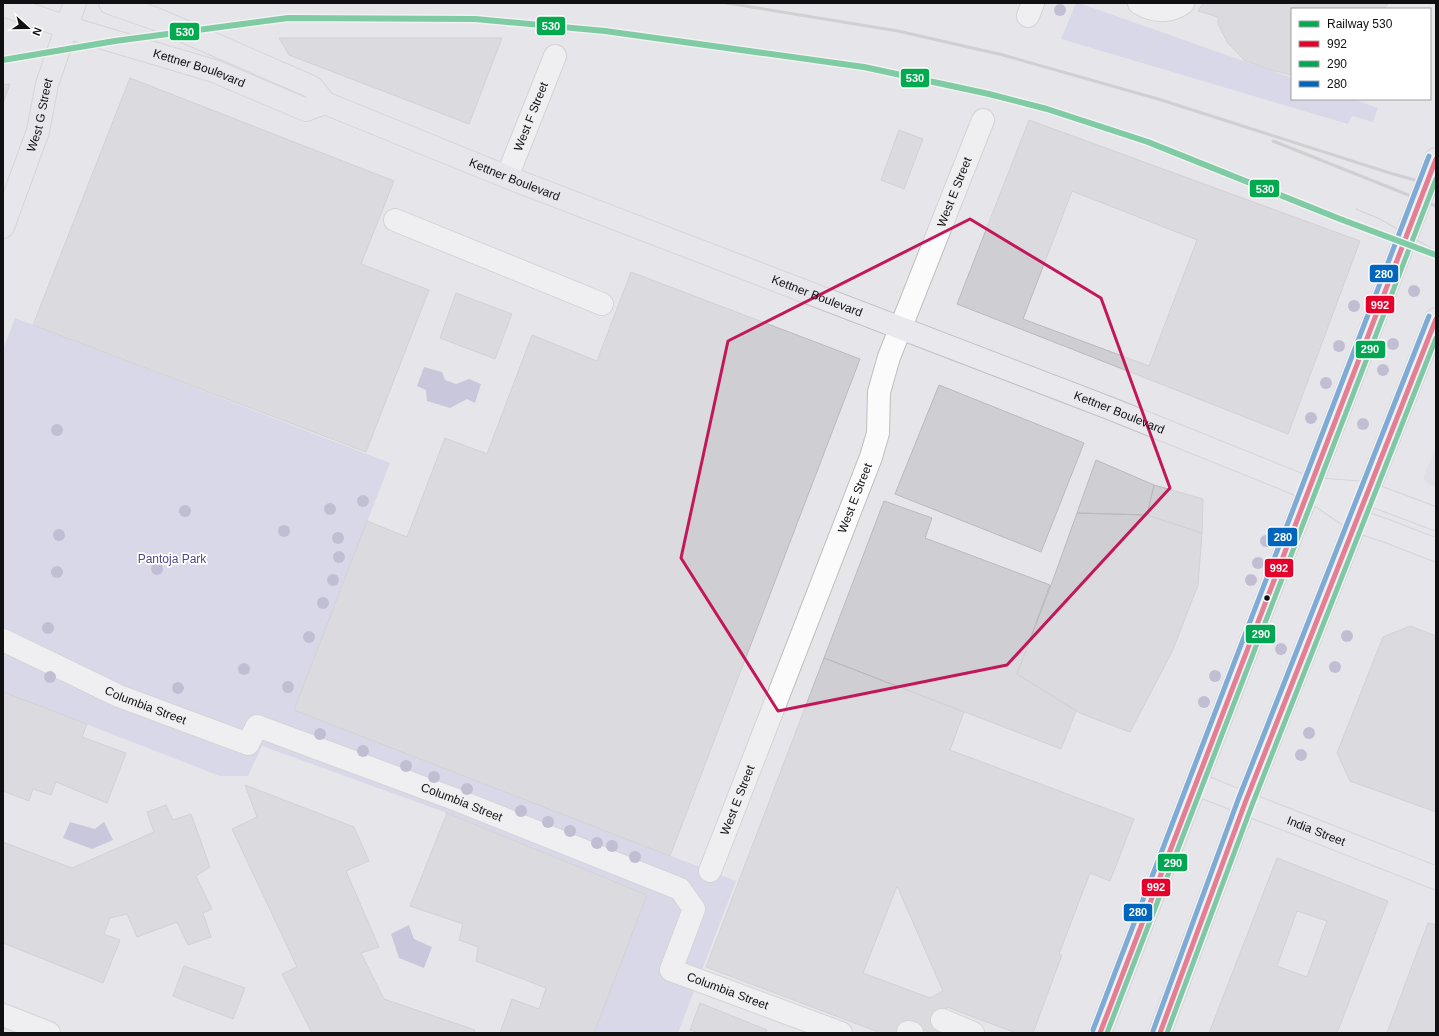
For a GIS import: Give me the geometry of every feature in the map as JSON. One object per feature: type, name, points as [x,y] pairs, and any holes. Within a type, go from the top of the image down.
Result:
[{"type":"main road","name":"West G Street","points":[[3,227],[38,131],[47,84],[75,3]]},
{"type":"main road","name":"Kettner Boulevard","points":[[110,3],[156,19],[312,87],[324,103],[507,177],[1109,408],[1310,489],[1357,521],[1436,550]]},
{"type":"main road","name":"Kettner Boulevard","points":[[3,4],[66,27],[214,72],[306,110],[324,103]]},
{"type":"main road","points":[[1100,1033],[1436,159]]},
{"type":"main road","points":[[1160,1033],[1245,803],[1436,319]]},
{"type":"main road","name":"Kettner Boulevard","points":[[1310,489],[1368,493],[1436,519]]},
{"type":"main road","name":"India Street","points":[[1196,784],[1436,878]]},
{"type":"street","points":[[1139,3],[1147,8],[1165,11],[1178,7],[1183,3]]},
{"type":"street","name":"West F Street","points":[[507,177],[555,56]]},
{"type":"street","name":"West E Street","points":[[710,871],[871,457],[878,433],[879,392],[889,357],[983,120]]},
{"type":"street","points":[[395,220],[602,304]]},
{"type":"street","name":"Columbia Street","points":[[3,640],[120,696],[248,744],[257,726],[457,800],[680,889],[694,909],[672,970],[840,1033]]},
{"type":"street","points":[[3,1015],[49,1033]]},
{"type":"street","points":[[942,1020],[972,1033]]},
{"type":"highlighted area","points":[[970,219],[1101,298],[1170,488],[1007,665],[778,711],[681,558],[728,341]]},
{"type":"shaded area","points":[[424,367],[442,372],[445,380],[456,384],[469,379],[481,384],[475,403],[467,399],[450,408],[427,401],[426,390],[417,386]]},
{"type":"shaded area","points":[[1436,447],[1436,487],[1428,484],[1423,478]]},
{"type":"shaded area","points":[[70,822],[95,829],[104,822],[113,840],[92,849],[63,838]]},
{"type":"shaded area","points":[[409,925],[414,939],[432,947],[424,968],[399,958],[391,934]]},
{"type":"green space","points":[[1076,3],[1079,3],[1291,78],[1291,100],[1356,100],[1378,108],[1373,122],[1352,116],[1348,124],[1061,39]]},
{"type":"green space","name":"Pantoja Park","points":[[15,318],[390,463],[294,710],[736,881],[678,1033],[594,1033],[647,895],[447,813],[262,746],[248,776],[220,776],[3,692],[3,350]]},
{"type":"building","points":[[1203,3],[1389,3],[1385,8],[1291,8],[1291,75],[1270,70],[1244,60],[1227,42],[1218,24],[1218,17],[1198,11]]},
{"type":"building","points":[[279,38],[502,38],[469,124],[289,55]]},
{"type":"building","points":[[130,78],[394,181],[361,264],[429,290],[366,452],[33,325]]},
{"type":"building","points":[[10,84],[3,103],[3,85]]},
{"type":"building","points":[[1029,120],[1360,241],[1288,434],[957,304]]},
{"type":"building","points":[[899,130],[923,139],[904,189],[881,180]]},
{"type":"building","points":[[1072,191],[1197,240],[1149,366],[1023,319]]},
{"type":"building","points":[[631,272],[860,359],[670,856],[294,710],[367,521],[407,537],[445,438],[487,454],[532,335],[597,361]]},
{"type":"building","points":[[456,293],[512,314],[495,359],[440,338]]},
{"type":"building","points":[[939,385],[1084,443],[1041,552],[895,494]]},
{"type":"building","points":[[1096,460],[1154,485],[1147,515],[1077,513]]},
{"type":"building","points":[[1154,485],[1203,499],[1202,533],[1147,515]]},
{"type":"building","points":[[884,501],[932,518],[925,538],[1050,585],[1017,674],[1076,711],[1061,749],[824,658]]},
{"type":"building","points":[[1077,513],[1147,515],[1202,533],[1198,585],[1172,652],[1130,732],[1082,714],[1017,674]]},
{"type":"building","points":[[1410,626],[1436,636],[1436,812],[1350,781],[1337,753],[1383,637]]},
{"type":"building","points":[[824,658],[964,712],[950,750],[1134,819],[1110,881],[1090,873],[1059,954],[1062,955],[1033,1033],[1016,1033],[947,1007],[937,1033],[931,1033],[911,1025],[908,1033],[881,1033],[706,967]],"holes":[[[897,886],[943,991],[930,998],[863,973]]]},
{"type":"building","points":[[3,692],[87,724],[82,737],[126,753],[107,803],[56,782],[51,795],[33,789],[29,801],[3,791]]},
{"type":"building","points":[[245,785],[354,827],[369,861],[346,871],[379,947],[361,953],[384,999],[475,1030],[474,1033],[312,1033],[282,974],[297,967],[232,829],[257,817]]},
{"type":"building","points":[[166,805],[173,820],[191,814],[210,867],[196,876],[212,909],[203,913],[211,937],[188,945],[177,922],[137,937],[127,914],[110,918],[104,934],[120,940],[103,983],[3,943],[3,842],[72,868],[154,832],[147,812]]},
{"type":"building","points":[[447,813],[647,895],[594,1033],[500,1033],[512,999],[539,1009],[546,988],[476,961],[478,947],[459,940],[463,924],[410,906]]},
{"type":"building","points":[[1277,858],[1388,901],[1337,1033],[1209,1033]],"holes":[[[1297,911],[1327,921],[1307,977],[1277,966]]]},
{"type":"building","points":[[1428,923],[1436,925],[1436,1033],[1387,1033]]},
{"type":"building","points":[[184,966],[245,988],[233,1019],[173,996]]},
{"type":"building","points":[[700,1003],[767,1030],[766,1033],[698,1033],[690,1030]]},
{"type":"tram line","points":[[1356,209],[1380,219],[1436,251]]},
{"type":"railway","points":[[727,3],[898,31],[1003,55],[1158,99],[1390,173],[1436,186]]},
{"type":"railway","points":[[1273,141],[1436,206]]},
{"type":"rail line","name":"530","points":[[3,60],[115,41],[288,18],[475,19],[605,31],[864,67],[989,94],[1047,109],[1148,142],[1340,219],[1436,255]]},
{"type":"transit line","name":"280","points":[[1093,1030],[1429,156]]},
{"type":"transit line","name":"992","points":[[1100,1033],[1436,159]]},
{"type":"transit line","name":"290","points":[[1107,1033],[1436,179]]},
{"type":"transit line","name":"280","points":[[1153,1031],[1238,800],[1429,316]]},
{"type":"transit line","name":"992","points":[[1160,1033],[1245,803],[1436,319]]},
{"type":"transit line","name":"290","points":[[1167,1033],[1252,805],[1436,338]]}]
